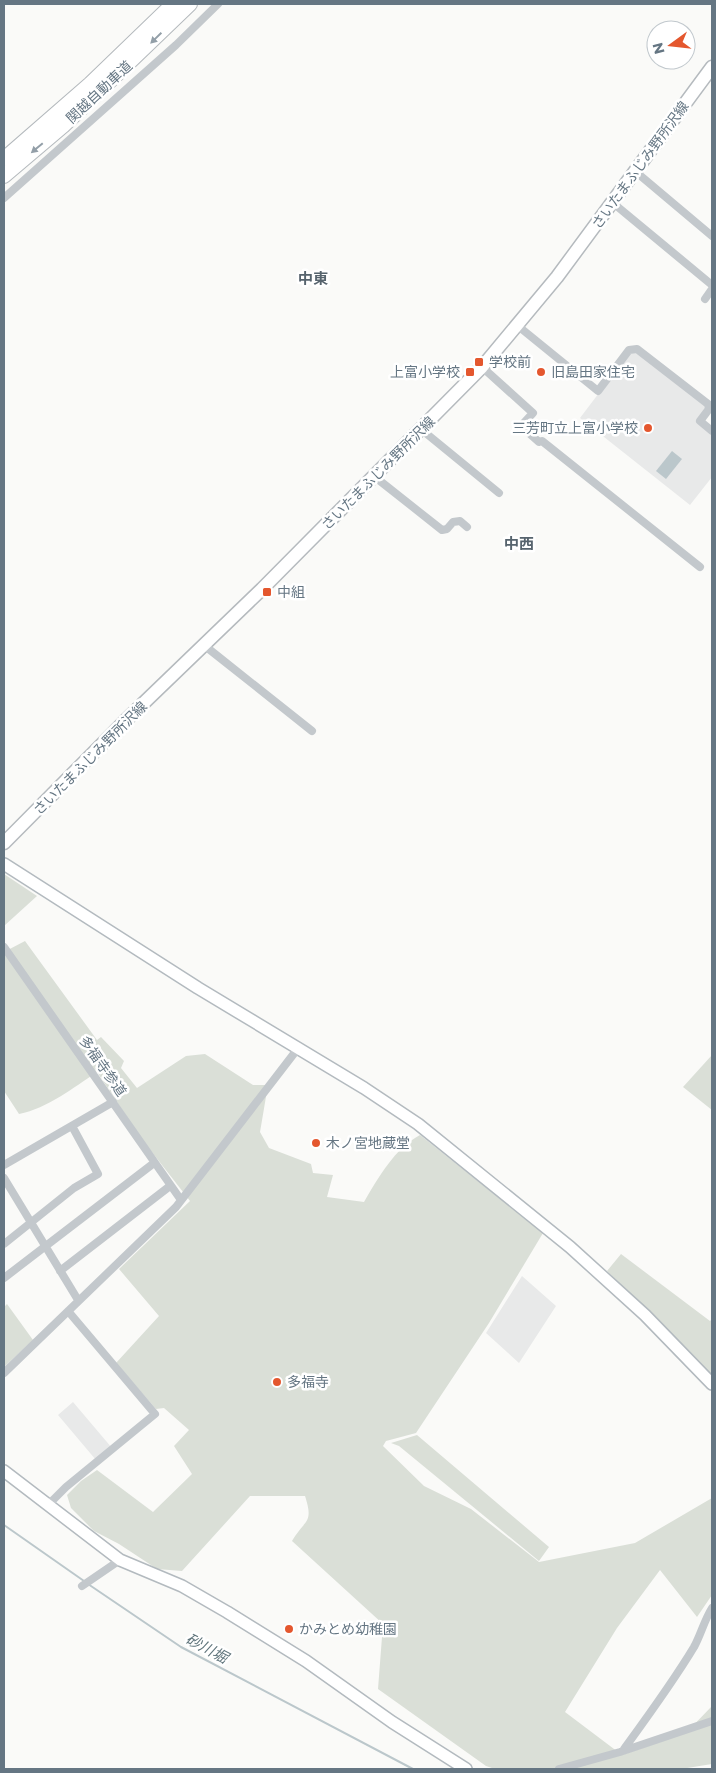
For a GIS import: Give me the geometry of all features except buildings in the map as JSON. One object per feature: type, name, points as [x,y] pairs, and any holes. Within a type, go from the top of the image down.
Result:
[{"type":"highway","name":"関越自動車道","points":[[4,159],[90,84],[173,4]]},
{"type":"highway","name":"関越自動車道","points":[[4,176],[63,126],[190,4]]},
{"type":"main road","name":"さいたまふじみ野所沢線","points":[[4,844],[125,721],[205,646],[375,477],[482,367],[518,326],[636,172],[712,67]]},
{"type":"street","points":[[4,198],[176,45],[218,4]]},
{"type":"street","points":[[636,172],[712,236]]},
{"type":"street","points":[[612,203],[712,285]]},
{"type":"street","points":[[704,299],[712,289]]},
{"type":"street","points":[[518,326],[598,391],[629,350],[637,348],[708,404],[709,409],[700,421],[712,431]]},
{"type":"street","points":[[482,367],[532,413],[521,426],[700,567]]},
{"type":"street","points":[[422,430],[499,493]]},
{"type":"street","points":[[375,477],[442,530],[447,529],[453,522],[460,522],[467,527]]},
{"type":"street","points":[[205,646],[312,731]]},
{"type":"street","points":[[4,864],[198,988],[299,1047],[418,1124],[530,1213],[646,1315],[712,1384]]},
{"type":"street","name":"多福寺参道","points":[[4,947],[181,1200]]},
{"type":"street","points":[[4,1373],[181,1200],[299,1047]]},
{"type":"street","points":[[4,1165],[113,1102]]},
{"type":"street","points":[[4,1244],[74,1188],[98,1174],[72,1126]]},
{"type":"street","points":[[4,1278],[154,1163]]},
{"type":"street","points":[[4,1178],[78,1300]]},
{"type":"street","points":[[60,1270],[170,1186]]},
{"type":"street","points":[[49,1504],[66,1487],[155,1414],[68,1311]]},
{"type":"street","points":[[4,1471],[120,1560],[182,1586],[226,1612],[306,1662],[392,1722],[466,1769]]},
{"type":"street","points":[[82,1586],[120,1560]]},
{"type":"street","points":[[624,1750],[696,1644],[705,1619],[712,1608]]},
{"type":"street","points":[[559,1769],[712,1721]]},
{"type":"shaded area","name":"三芳町立上富小学校","points":[[637,351],[706,405],[707,409],[697,422],[712,434],[712,477],[690,505],[580,418],[630,352]]},
{"type":"shaded area","points":[[672,451],[682,459],[666,479],[656,471]]},
{"type":"shaded area","points":[[4,874],[37,896],[4,926]]},
{"type":"shaded area","points":[[25,941],[97,1040],[101,1037],[124,1061],[121,1068],[137,1088],[186,1056],[205,1054],[253,1085],[268,1085],[260,1132],[269,1148],[311,1164],[313,1173],[333,1175],[327,1197],[364,1202],[381,1174],[395,1156],[420,1135],[543,1233],[489,1323],[416,1433],[386,1441],[383,1446],[424,1486],[471,1509],[539,1562],[635,1543],[712,1498],[712,1595],[697,1617],[660,1570],[617,1628],[565,1712],[622,1755],[686,1733],[712,1706],[712,1764],[681,1769],[495,1769],[486,1766],[378,1689],[383,1624],[292,1541],[307,1521],[309,1512],[305,1496],[250,1496],[182,1571],[157,1569],[119,1544],[94,1531],[71,1508],[67,1495],[81,1481],[97,1470],[153,1512],[192,1474],[174,1446],[189,1430],[164,1408],[156,1409],[116,1363],[159,1316],[119,1269],[190,1201],[141,1138],[97,1072],[50,1102],[19,1114],[4,1091],[4,952]]},
{"type":"shaded area","points":[[712,1055],[712,1110],[683,1087]]},
{"type":"shaded area","points":[[621,1254],[710,1321],[712,1319],[712,1376],[607,1271]]},
{"type":"shaded area","points":[[522,1276],[556,1306],[519,1363],[486,1333]]},
{"type":"shaded area","points":[[7,1304],[33,1340],[4,1367],[4,1307]]},
{"type":"shaded area","points":[[73,1402],[112,1448],[96,1460],[58,1415]]},
{"type":"shaded area","points":[[417,1435],[549,1547],[539,1561],[399,1446],[391,1443]]},
{"type":"waterway","name":"砂川堀","points":[[4,1525],[84,1581]]},
{"type":"waterway","name":"砂川堀","points":[[88,1584],[181,1647],[413,1769]]},
{"type":"place","name":"学校前","points":[[479,362]]},
{"type":"place","name":"上富小学校","points":[[470,372]]},
{"type":"place","name":"旧島田家住宅","points":[[541,372]]},
{"type":"place","name":"三芳町立上富小学校","points":[[648,428]]},
{"type":"place","name":"中組","points":[[267,592]]},
{"type":"place","name":"木ノ宮地蔵堂","points":[[316,1143]]},
{"type":"place","name":"多福寺","points":[[277,1382]]},
{"type":"place","name":"かみとめ幼稚園","points":[[289,1629]]},
{"type":"district","name":"中東","points":[[313,278]]},
{"type":"district","name":"中西","points":[[519,543]]}]
